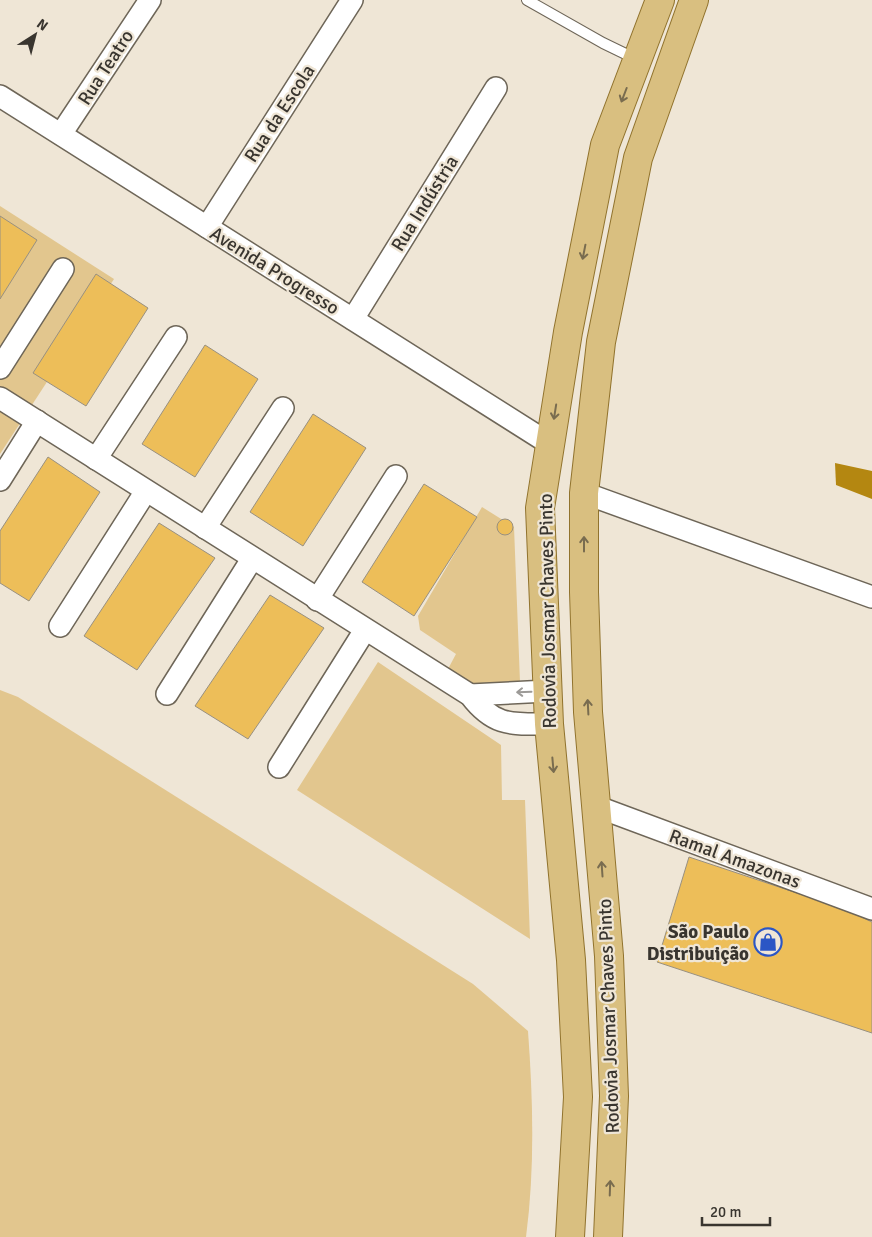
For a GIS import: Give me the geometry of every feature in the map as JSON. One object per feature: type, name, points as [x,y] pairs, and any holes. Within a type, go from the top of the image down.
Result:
[{"type":"main road","name":"Rodovia Josmar Chaves Pinto","points":[[570,1237],[578,1097],[571,960],[549,724],[540,508],[568,332],[605,145],[660,0]]},
{"type":"main road","name":"Rodovia Josmar Chaves Pinto","points":[[608,1237],[614,1096],[609,956],[598,807],[588,712],[584,592],[584,492],[601,342],[638,158],[694,0]]},
{"type":"street","name":"Rua Teatro","points":[[61,134],[150,0]]},
{"type":"street","name":"Rua da Escola","points":[[207,226],[352,0]]},
{"type":"street","name":"Rua Indústria","points":[[353,319],[496,88]]},
{"type":"street","name":"Avenida Progresso","points":[[0,96],[550,444]]},
{"type":"street","points":[[0,368],[63,269]]},
{"type":"street","points":[[96,459],[176,337]]},
{"type":"street","points":[[0,398],[470,695],[482,711],[497,720],[511,724],[549,724]]},
{"type":"street","points":[[205,528],[283,408]]},
{"type":"street","points":[[0,480],[37,422]]},
{"type":"street","points":[[317,600],[396,476]]},
{"type":"street","points":[[60,626],[146,491]]},
{"type":"street","points":[[584,492],[872,597]]},
{"type":"street","points":[[167,694],[252,559]]},
{"type":"street","points":[[278,767],[365,630]]},
{"type":"street","points":[[470,695],[548,691]]},
{"type":"street","name":"Ramal Amazonas","points":[[598,807],[872,909]]},
{"type":"lane","points":[[527,0],[603,43],[638,59]]},
{"type":"shaded area","points":[[0,206],[114,279],[0,454]]},
{"type":"shaded area","points":[[835,463],[872,471],[872,499],[836,485]]},
{"type":"shaded area","points":[[482,507],[514,527],[520,682],[478,687],[448,669],[456,654],[420,630],[418,616]]},
{"type":"shaded area","points":[[378,662],[501,745],[502,800],[525,800],[530,939],[297,790]]},
{"type":"shaded area","points":[[0,690],[18,697],[473,984],[528,1031],[532,1134],[531,1185],[526,1237],[0,1237]]},
{"type":"building","points":[[0,216],[37,240],[0,299]]},
{"type":"building","points":[[96,274],[148,308],[86,406],[33,373]]},
{"type":"building","points":[[205,345],[258,379],[195,477],[142,444]]},
{"type":"building","points":[[313,414],[366,448],[303,546],[250,512]]},
{"type":"building","points":[[48,457],[100,492],[29,601],[0,583],[0,531]]},
{"type":"building","points":[[424,484],[477,517],[414,616],[362,582]]},
{"type":"building","points":[[502,519],[508,519],[513,524],[511,533],[502,535],[497,530],[497,524]]},
{"type":"building","points":[[159,523],[215,558],[137,670],[84,636]]},
{"type":"building","points":[[270,595],[324,628],[248,739],[195,706]]},
{"type":"building","name":"São Paulo Distribuição","points":[[689,857],[845,909],[872,922],[872,1033],[657,962]]},
{"type":"place","name":"São Paulo Distribuição","points":[[768,942]]}]
